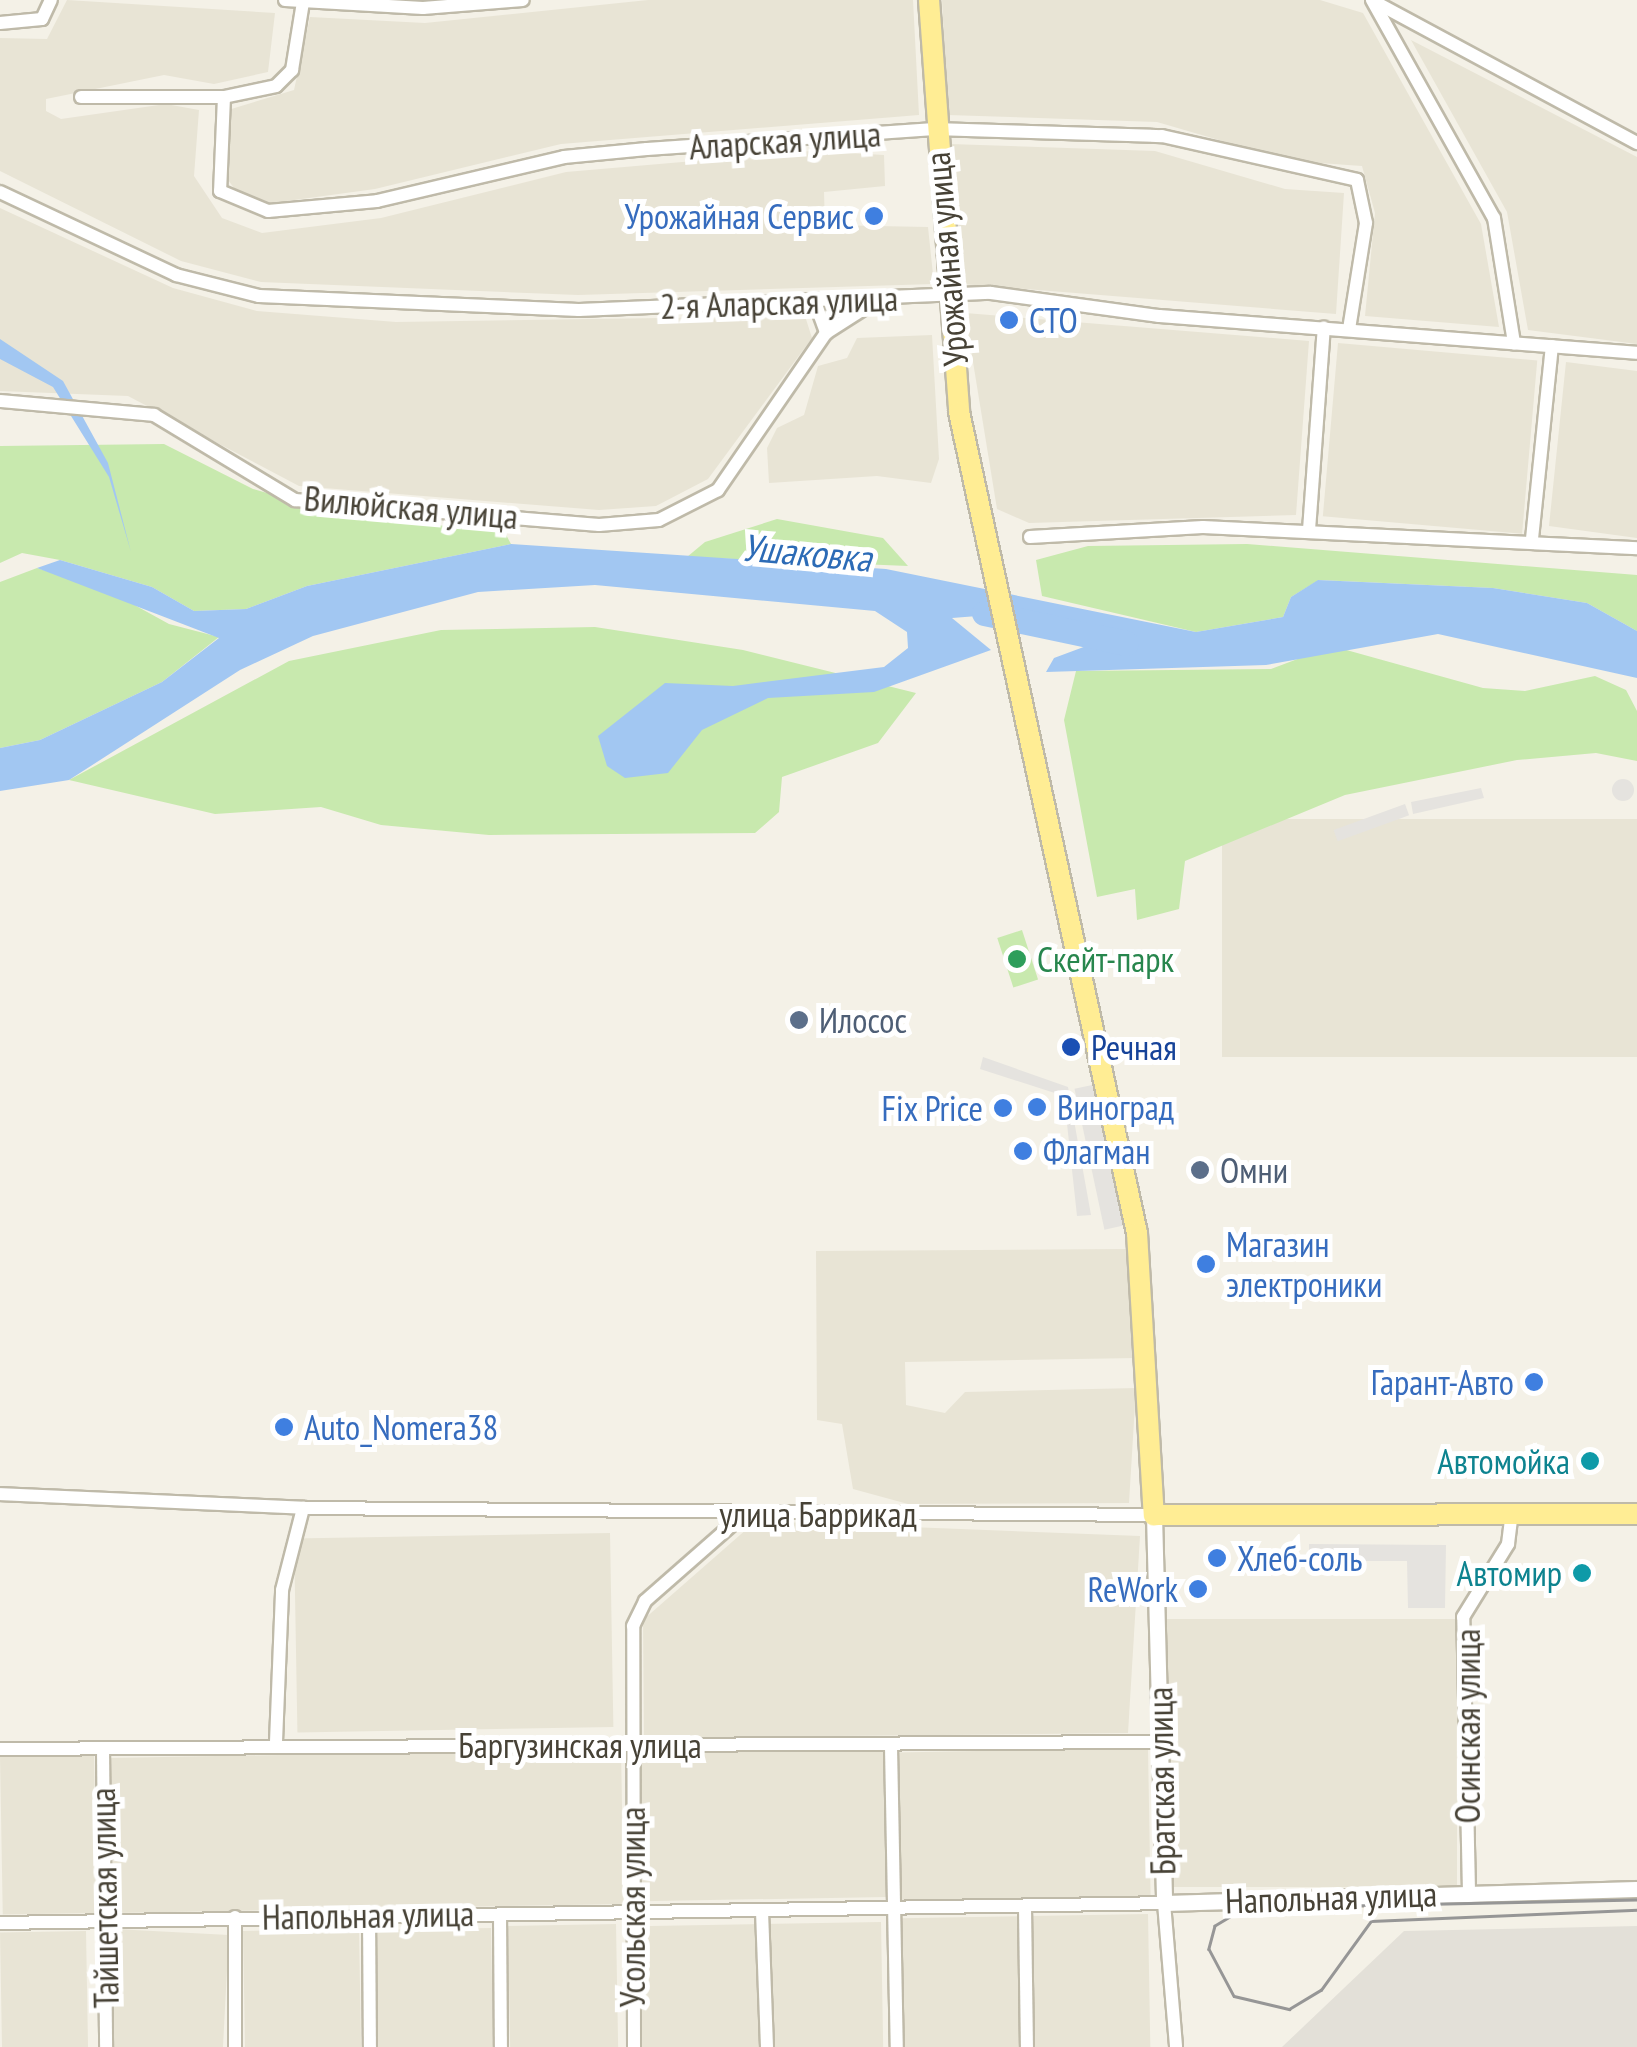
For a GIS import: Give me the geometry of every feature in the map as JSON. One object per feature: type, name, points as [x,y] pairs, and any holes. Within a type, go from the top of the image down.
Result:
[{"type":"main road","name":"Урожайная улица","points":[[929,0],[934,129],[978,517],[1137,1232],[1154,1515]]},
{"type":"main road","name":"улица Баррикад","points":[[1154,1515],[1637,1514]]},
{"type":"street","points":[[0,23],[42,18],[51,0]]},
{"type":"street","points":[[285,0],[424,8],[523,0]]},
{"type":"street","points":[[1372,0],[1637,143]]},
{"type":"street","points":[[1372,0],[1494,218],[1514,343]]},
{"type":"street","points":[[80,97],[224,97],[276,86],[292,70],[303,2]]},
{"type":"street","name":"Аларская улица","points":[[224,97],[220,191],[268,211],[377,201],[564,158],[934,129],[1162,136],[1356,180],[1366,224],[1349,330]]},
{"type":"street","name":"2-я Аларская улица","points":[[0,192],[176,274],[258,296],[578,310],[950,293],[1637,353]]},
{"type":"street","points":[[815,302],[826,332],[878,299]]},
{"type":"street","points":[[1309,530],[1324,328]]},
{"type":"street","name":"Вилюйская улица","points":[[0,401],[113,405],[202,439],[295,500],[599,524],[659,520],[718,490],[826,332]]},
{"type":"street","points":[[1532,539],[1552,346]]},
{"type":"street","points":[[1030,537],[1309,530],[1532,539],[1637,548]]},
{"type":"street","name":"улица Баррикад","points":[[0,1494],[303,1508],[1154,1515]]},
{"type":"street","points":[[276,1742],[282,1590],[303,1508]]},
{"type":"street","name":"Осинская улица","points":[[1469,1892],[1463,1616],[1508,1544],[1512,1512]]},
{"type":"street","name":"Усольская улица","points":[[634,2047],[634,1626],[645,1601],[744,1514]]},
{"type":"street","name":"Братская улица","points":[[1154,1515],[1164,1903],[1176,2047]]},
{"type":"street","name":"Баргузинская улица","points":[[0,1749],[276,1742],[891,1746],[1161,1742]]},
{"type":"street","points":[[891,1746],[897,2047]]},
{"type":"street","name":"Тайшетская улица","points":[[103,1749],[106,2047]]},
{"type":"street","name":"Напольная улица","points":[[0,1924],[104,1918],[1025,1908],[1637,1889]]},
{"type":"street","points":[[1025,1908],[1028,2047]]},
{"type":"street","points":[[762,1911],[766,2047]]},
{"type":"street","name":"Напольная улица","points":[[500,1914],[501,2047]]},
{"type":"street","points":[[369,1915],[370,2047]]},
{"type":"street","name":"Напольная улица","points":[[235,1916],[236,2047]]},
{"type":"shaded area","points":[[67,0],[275,13],[268,72],[214,84],[164,75],[46,99],[46,111],[61,119],[166,104],[199,110],[194,176],[222,218],[262,233],[381,218],[566,172],[811,151],[884,155],[885,186],[824,192],[825,225],[928,227],[934,284],[578,295],[261,282],[181,261],[0,171],[0,38],[47,39]]},
{"type":"shaded area","points":[[648,0],[913,0],[919,115],[561,144],[375,189],[265,204],[239,195],[223,173],[228,110],[294,90],[310,17],[425,23]]},
{"type":"shaded area","points":[[942,0],[1320,0],[1363,13],[1481,224],[1499,327],[1365,316],[1375,213],[1362,166],[1291,161],[1157,122],[948,115]]},
{"type":"shaded area","points":[[1411,40],[1637,157],[1637,344],[1528,330],[1507,212]]},
{"type":"shaded area","points":[[950,144],[1155,151],[1285,189],[1344,193],[1336,314],[962,284]]},
{"type":"shaded area","points":[[0,208],[173,288],[257,311],[396,322],[805,316],[812,338],[708,479],[656,506],[599,510],[299,486],[128,396],[0,391]]},
{"type":"shaded area","points":[[965,313],[1309,341],[1296,515],[1029,523],[997,509]]},
{"type":"shaded area","points":[[932,335],[939,459],[931,483],[877,476],[769,483],[767,448],[777,428],[804,415],[818,366],[847,358],[857,338]]},
{"type":"shaded area","points":[[1338,343],[1537,360],[1522,534],[1323,516]]},
{"type":"shaded area","points":[[1566,362],[1637,371],[1637,538],[1549,526]]},
{"type":"shaded area","points":[[1623,779],[1631,782],[1631,798],[1623,801],[1615,798],[1612,790],[1615,782]]},
{"type":"shaded area","points":[[1481,788],[1484,798],[1413,814],[1411,802]]},
{"type":"shaded area","points":[[1405,804],[1409,815],[1338,841],[1334,830]]},
{"type":"shaded area","points":[[1222,819],[1637,819],[1637,1057],[1222,1057]]},
{"type":"shaded area","points":[[983,1057],[1068,1087],[1091,1215],[1077,1216],[1064,1096],[980,1069]]},
{"type":"shaded area","points":[[1097,1084],[1127,1225],[1104,1230],[1075,1089]]},
{"type":"shaded area","points":[[1127,1249],[1136,1358],[905,1362],[906,1405],[945,1413],[965,1392],[1136,1388],[1129,1503],[908,1504],[853,1489],[842,1424],[817,1420],[816,1251]]},
{"type":"shaded area","points":[[756,1521],[1140,1536],[1128,1733],[644,1738],[643,1620]]},
{"type":"shaded area","points":[[610,1533],[613,1727],[297,1732],[294,1539]]},
{"type":"shaded area","points":[[1309,1544],[1446,1545],[1445,1608],[1408,1608],[1407,1561],[1309,1561]]},
{"type":"shaded area","points":[[1165,1619],[1457,1619],[1457,1887],[1165,1887]]},
{"type":"shaded area","points":[[884,1746],[887,1897],[642,1901],[639,1750]]},
{"type":"shaded area","points":[[1148,1748],[1151,1897],[899,1901],[896,1752]]},
{"type":"shaded area","points":[[621,1749],[624,1904],[114,1913],[111,1758]]},
{"type":"shaded area","points":[[94,1755],[97,1913],[3,1915],[0,1757]]},
{"type":"shaded area","points":[[1148,1914],[1150,2047],[904,2047],[902,1918]]},
{"type":"shaded area","points":[[881,1922],[883,2047],[639,2047],[637,1926]]},
{"type":"shaded area","points":[[616,1924],[618,2047],[510,2047],[508,1926]]},
{"type":"shaded area","points":[[1637,1926],[1637,2047],[1282,2047],[1404,1931]]},
{"type":"shaded area","points":[[491,1928],[493,2047],[374,2047],[372,1930]]},
{"type":"shaded area","points":[[115,1929],[229,1935],[223,2047],[109,2047]]},
{"type":"shaded area","points":[[359,1929],[361,2047],[245,2047],[243,1931]]},
{"type":"shaded area","points":[[86,1931],[88,2047],[2,2047],[0,1933]]},
{"type":"green space","points":[[164,444],[253,489],[355,518],[504,531],[511,544],[307,586],[246,609],[194,611],[152,587],[60,560],[22,553],[0,563],[0,446]]},
{"type":"green space","points":[[777,519],[883,538],[908,566],[687,557],[705,542]]},
{"type":"green space","points":[[1247,544],[1637,575],[1637,631],[1587,603],[1493,588],[1319,580],[1291,597],[1283,617],[1196,632],[1042,596],[1036,560],[1088,546]]},
{"type":"green space","points":[[37,568],[109,591],[169,624],[219,637],[162,682],[40,740],[0,748],[0,582]]},
{"type":"green space","points":[[595,627],[743,650],[916,693],[878,743],[782,777],[779,812],[755,833],[489,835],[381,825],[321,807],[215,814],[69,780],[289,661],[441,630]]},
{"type":"green space","points":[[1332,646],[1483,688],[1525,691],[1595,676],[1626,690],[1637,711],[1637,761],[1596,753],[1517,760],[1345,795],[1185,861],[1179,909],[1137,920],[1135,889],[1097,897],[1064,720],[1076,671],[1271,669]]},
{"type":"green space","name":"Скейт-парк","points":[[1022,930],[1038,979],[1013,987],[997,938]]},
{"type":"water","points":[[0,339],[63,381],[108,463],[131,552],[109,477],[53,387],[0,359]]},
{"type":"water","points":[[511,544],[886,569],[1196,632],[1283,617],[1291,597],[1318,580],[1493,588],[1587,603],[1637,631],[1637,678],[1438,634],[1266,665],[1046,672],[1054,658],[1089,645],[1098,628],[1016,613],[952,618],[991,650],[874,692],[768,698],[702,730],[668,773],[625,778],[607,766],[598,736],[665,683],[733,686],[884,667],[908,648],[907,632],[875,611],[595,585],[478,592],[313,636],[240,670],[69,780],[0,791],[0,748],[40,740],[162,682],[219,638],[37,568],[60,560],[152,587],[194,611],[246,609],[307,586]]},
{"type":"waterway","name":"Ушаковка","points":[[984,613],[1126,643]]},
{"type":"tram line","points":[[1637,1900],[1245,1908],[1215,1926],[1209,1949],[1234,1996],[1289,2009],[1321,1990],[1371,1921],[1637,1910]]},
{"type":"place","name":"Урожайная Сервис","points":[[874,216]]},
{"type":"place","name":"СТО","points":[[1009,320]]},
{"type":"place","name":"Скейт-парк","points":[[1017,959]]},
{"type":"place","name":"Илосос","points":[[799,1020]]},
{"type":"place","name":"Речная","points":[[1071,1047]]},
{"type":"place","name":"Виноград","points":[[1037,1107]]},
{"type":"place","name":"Fix Price","points":[[1003,1108]]},
{"type":"place","name":"Флагман","points":[[1023,1151]]},
{"type":"place","name":"Омни","points":[[1200,1170]]},
{"type":"place","name":"Магазин электроники","points":[[1206,1264]]},
{"type":"place","name":"Гарант-Авто","points":[[1534,1382]]},
{"type":"place","name":"Auto_Nomera38","points":[[284,1427]]},
{"type":"place","name":"Автомойка","points":[[1590,1461]]},
{"type":"place","name":"Хлеб-соль","points":[[1217,1558]]},
{"type":"place","name":"Автомир","points":[[1582,1573]]},
{"type":"place","name":"ReWork","points":[[1198,1589]]}]
